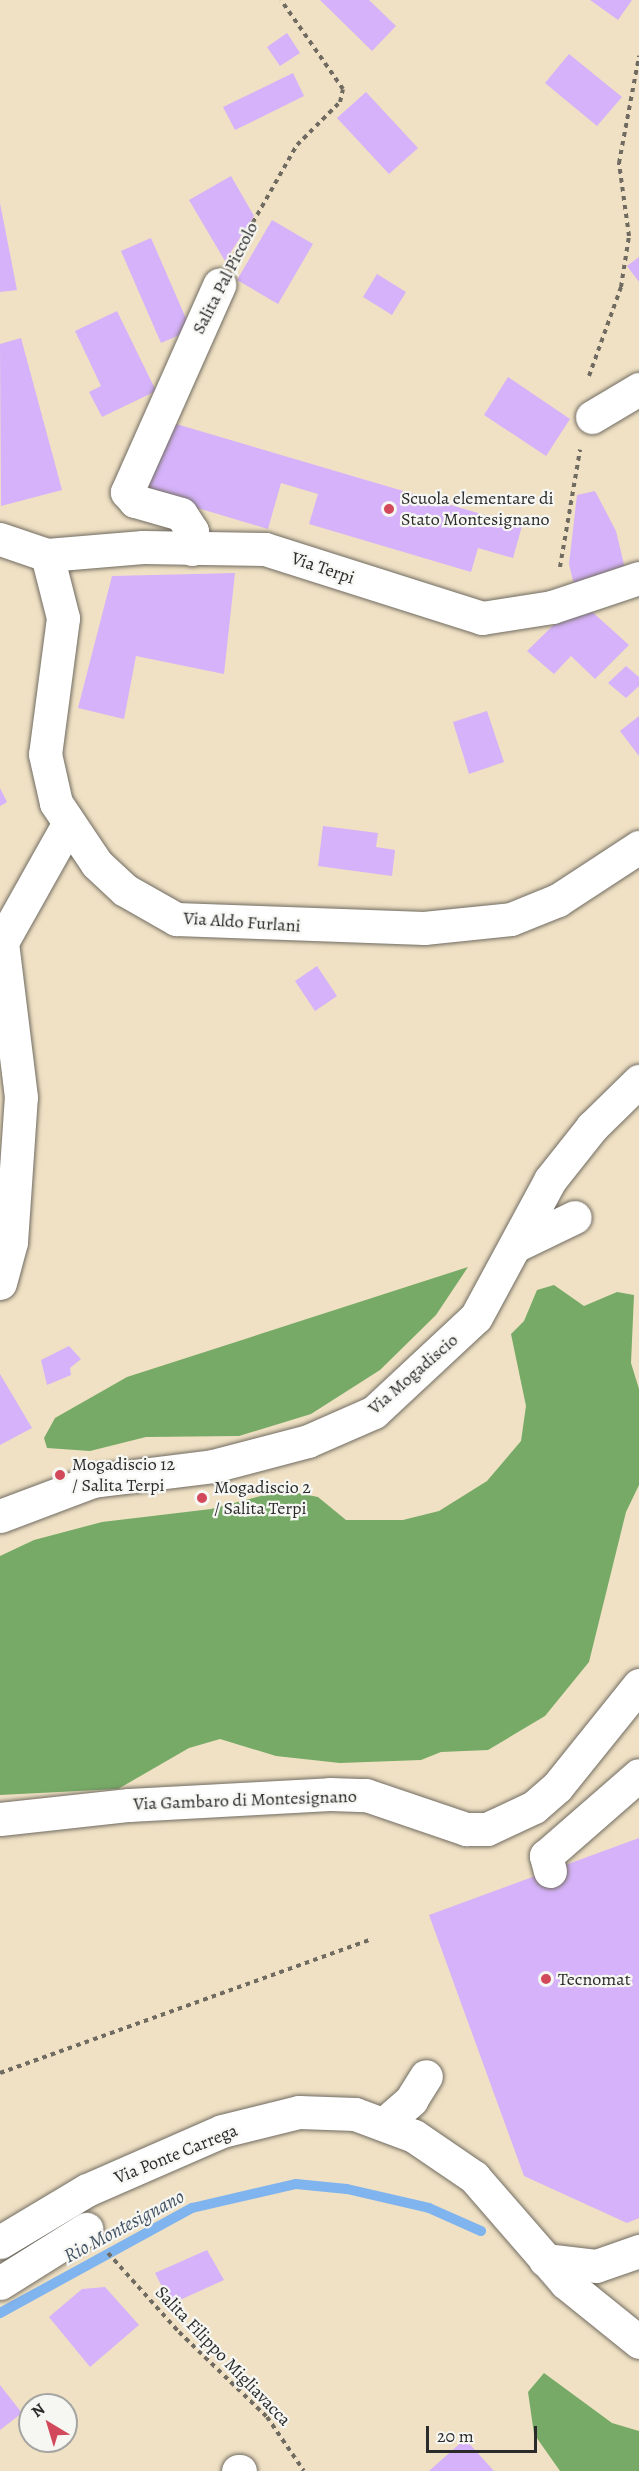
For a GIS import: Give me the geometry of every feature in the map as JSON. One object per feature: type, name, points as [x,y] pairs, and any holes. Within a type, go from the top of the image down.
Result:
[{"type":"street","name":"Salita Pal Piccolo","points":[[192,549],[192,531],[181,514],[135,501],[127,492],[219,285]]},
{"type":"street","points":[[592,417],[639,389]]},
{"type":"street","name":"Via Terpi","points":[[0,539],[47,555],[192,549],[266,549],[482,618],[552,607],[639,578]]},
{"type":"street","name":"Via Aldo Furlani","points":[[47,555],[63,618],[45,754],[67,826],[125,890],[176,919],[239,925],[424,928],[511,919],[558,900],[639,847]]},
{"type":"street","points":[[0,1283],[11,1242],[21,1097],[2,942],[67,826]]},
{"type":"street","name":"Via Mogadiscio","points":[[0,1516],[93,1481],[213,1467],[308,1441],[374,1412],[476,1317],[517,1245],[550,1180],[592,1127],[639,1081]]},
{"type":"street","points":[[517,1245],[575,1217]]},
{"type":"street","name":"Via Gambaro di Montesignano","points":[[0,1819],[129,1805],[330,1794],[366,1796],[466,1829],[487,1828],[534,1808],[557,1787],[639,1685]]},
{"type":"street","points":[[550,1871],[546,1856],[639,1775]]},
{"type":"street","points":[[385,2123],[411,2100],[426,2076]]},
{"type":"street","name":"Via Ponte Carrega","points":[[0,2242],[87,2190],[222,2131],[299,2112],[355,2114],[385,2123],[414,2136],[474,2177],[545,2260],[604,2318],[639,2342]]},
{"type":"street","points":[[0,2283],[86,2229]]},
{"type":"street","points":[[545,2260],[596,2266],[639,2251]]},
{"type":"path","name":"Salita Pal Piccolo","points":[[219,285],[297,146],[340,102],[343,89],[281,0]]},
{"type":"path","points":[[564,541],[582,440],[592,417],[589,375],[621,287],[629,236],[619,163],[639,56]]},
{"type":"path","points":[[0,2073],[372,1939]]},
{"type":"path","name":"Salita Filippo Migliavacca","points":[[117,2263],[267,2417],[304,2471]]},
{"type":"green space","points":[[468,1267],[436,1315],[380,1370],[311,1414],[239,1436],[146,1437],[90,1451],[47,1448],[44,1438],[55,1418],[127,1377]]},
{"type":"green space","points":[[554,1285],[584,1306],[617,1292],[634,1295],[631,1363],[639,1389],[639,1485],[626,1512],[589,1662],[545,1716],[488,1750],[441,1752],[421,1760],[340,1763],[276,1756],[220,1739],[189,1748],[118,1789],[0,1795],[0,1556],[34,1540],[102,1522],[211,1509],[283,1490],[318,1497],[346,1520],[403,1520],[439,1511],[487,1481],[521,1441],[526,1406],[511,1334],[524,1321],[537,1290]]},
{"type":"green space","points":[[544,2373],[612,2423],[639,2431],[639,2471],[560,2471],[534,2434],[528,2392]]},
{"type":"building","points":[[320,0],[369,0],[396,26],[372,51]]},
{"type":"building","points":[[590,0],[632,0],[618,20]]},
{"type":"building","points":[[287,33],[300,53],[280,66],[267,47]]},
{"type":"building","points":[[569,54],[622,97],[597,126],[545,83]]},
{"type":"building","points":[[293,73],[304,96],[235,130],[223,107]]},
{"type":"building","points":[[366,92],[418,148],[389,174],[337,118]]},
{"type":"building","points":[[231,176],[254,216],[225,261],[189,200]]},
{"type":"building","points":[[0,203],[17,290],[0,292]]},
{"type":"building","points":[[272,220],[313,244],[278,304],[237,280]]},
{"type":"building","points":[[151,238],[191,330],[161,343],[121,251]]},
{"type":"building","points":[[639,257],[639,282],[627,266]]},
{"type":"building","points":[[377,274],[406,292],[392,315],[363,297]]},
{"type":"building","points":[[117,311],[156,391],[102,417],[89,392],[101,386],[75,331]]},
{"type":"building","points":[[21,338],[62,490],[1,506],[0,344]]},
{"type":"building","points":[[508,377],[570,419],[546,456],[484,415]]},
{"type":"building","name":"Scuola elementare di Stato Montesignano","points":[[166,421],[522,526],[513,558],[478,548],[471,572],[309,524],[318,494],[281,483],[268,529],[144,492]]},
{"type":"building","points":[[595,491],[616,531],[626,573],[576,593],[569,564],[577,495]]},
{"type":"building","points":[[235,573],[224,674],[136,656],[124,719],[78,708],[112,576]]},
{"type":"building","points":[[579,600],[629,645],[595,679],[571,656],[554,674],[527,651]]},
{"type":"building","points":[[626,666],[639,677],[639,686],[626,698],[608,683]]},
{"type":"building","points":[[487,711],[504,762],[469,774],[453,722]]},
{"type":"building","points":[[639,716],[639,756],[620,731]]},
{"type":"building","points":[[0,788],[7,802],[0,806]]},
{"type":"building","points":[[323,826],[378,833],[376,847],[395,850],[392,876],[318,866]]},
{"type":"building","points":[[317,966],[337,996],[315,1011],[295,981]]},
{"type":"building","points":[[69,1346],[81,1359],[70,1368],[71,1375],[47,1385],[41,1360]]},
{"type":"building","points":[[0,1374],[32,1428],[0,1445]]},
{"type":"building","name":"Tecnomat","points":[[639,1838],[639,2218],[627,2223],[524,2176],[429,1915]]},
{"type":"building","points":[[207,2250],[224,2280],[171,2304],[155,2273]]},
{"type":"building","points":[[105,2287],[139,2325],[90,2367],[49,2317],[82,2289]]},
{"type":"building","points":[[0,2385],[18,2408],[18,2416],[0,2430]]},
{"type":"building","points":[[465,2439],[494,2471],[429,2471]]},
{"type":"waterway","name":"Rio Montesignano","points":[[0,2313],[192,2208],[296,2184],[347,2189],[429,2208],[481,2231]]},
{"type":"place","name":"Scuola elementare di Stato Montesignano","points":[[389,509]]},
{"type":"place","name":"Mogadiscio 12 / Salita Terpi","points":[[60,1475]]},
{"type":"place","name":"Mogadiscio 2 / Salita Terpi","points":[[202,1498]]},
{"type":"place","name":"Tecnomat","points":[[546,1979]]}]
